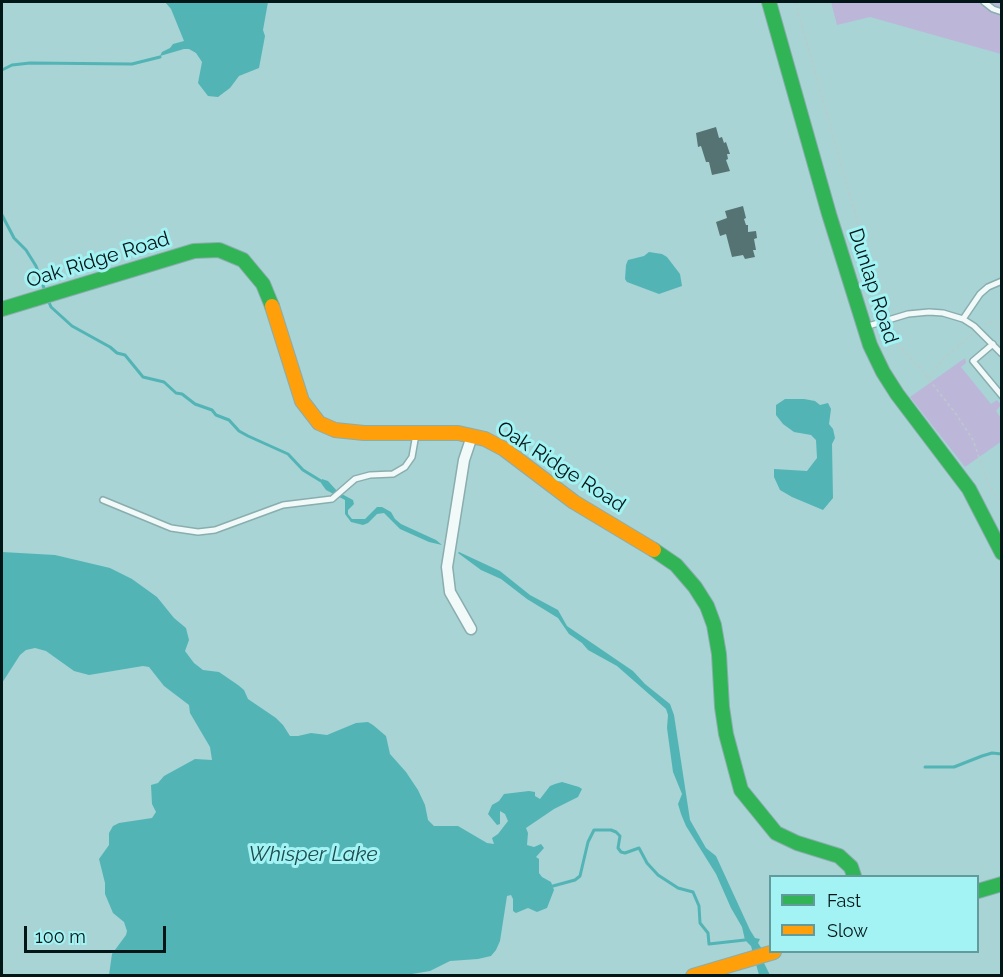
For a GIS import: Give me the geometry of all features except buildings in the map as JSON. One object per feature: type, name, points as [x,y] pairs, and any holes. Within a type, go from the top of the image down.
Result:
[{"type":"street","name":"Dunlap Road","points":[[769,2],[864,328],[887,379],[909,412],[969,489],[1002,553]]},
{"type":"street","name":"Oak Ridge Road","points":[[2,309],[194,251],[219,250],[243,260],[263,284],[276,317],[302,401],[319,423],[335,430],[364,433],[458,433],[485,439],[504,449],[574,502],[639,540],[676,565],[689,579],[707,606],[714,625],[726,734],[741,790],[776,833],[797,843],[839,856],[851,867],[854,875]]},
{"type":"street","points":[[471,629],[450,592],[447,567],[464,460],[472,436]]},
{"type":"street","points":[[979,891],[1002,884]]},
{"type":"street","points":[[693,975],[769,953]]},
{"type":"lane","points":[[984,2],[1002,12]]},
{"type":"lane","points":[[963,319],[980,294],[988,287],[1002,281]]},
{"type":"lane","points":[[864,328],[915,312],[943,313],[963,319],[979,329],[1002,354]]},
{"type":"lane","points":[[993,344],[973,361],[1002,396]]},
{"type":"lane","points":[[103,500],[171,528],[198,532],[214,530],[283,505],[332,499],[355,479],[370,475],[393,474],[405,467],[412,457],[417,433]]},
{"type":"path","points":[[795,2],[884,312]]},
{"type":"path","points":[[983,326],[988,322],[995,323],[1002,331]]},
{"type":"path","points":[[889,329],[901,348],[956,414],[977,450],[989,486],[1002,505]]},
{"type":"path","points":[[928,378],[944,358],[975,333]]},
{"type":"shaded area","points":[[831,2],[1001,2],[1001,54],[870,17],[837,25]]},
{"type":"shaded area","points":[[965,358],[966,363],[961,367],[991,404],[997,400],[1001,405],[996,411],[1001,418],[1002,441],[965,467],[910,397]]},
{"type":"water","points":[[165,2],[268,2],[259,68],[239,76],[230,88],[218,97],[208,96],[198,83],[202,62],[196,53],[184,49],[160,56],[173,44],[184,41],[171,9]]},
{"type":"water","points":[[649,252],[667,257],[680,274],[682,286],[659,294],[627,282],[625,279],[628,260],[644,256]]},
{"type":"water","points":[[785,399],[804,399],[815,401],[820,405],[828,403],[831,409],[829,424],[835,438],[832,444],[833,498],[823,510],[780,490],[774,477],[774,469],[807,471],[817,458],[816,440],[811,435],[794,432],[776,415],[776,405]]},
{"type":"water","points":[[322,479],[353,500],[354,504],[348,510],[352,519],[365,519],[377,507],[382,507],[391,512],[401,524],[442,545],[429,542],[400,529],[384,513],[377,514],[363,525],[351,522],[345,514],[345,500],[326,490],[321,483]]},
{"type":"water","name":"Whisper Lake","points":[[2,552],[55,555],[110,568],[132,579],[157,597],[174,618],[186,628],[189,640],[185,651],[194,663],[203,670],[219,672],[238,685],[244,690],[248,699],[276,718],[290,736],[311,733],[327,735],[356,723],[368,722],[373,725],[386,736],[390,754],[418,790],[425,805],[428,820],[434,826],[458,826],[487,843],[494,844],[492,838],[508,821],[505,814],[500,811],[500,824],[497,825],[488,814],[492,805],[504,794],[529,791],[535,792],[535,796],[540,799],[550,786],[555,784],[562,782],[579,787],[582,789],[578,797],[554,809],[526,828],[527,845],[534,847],[541,844],[544,848],[536,857],[539,859],[539,873],[551,882],[554,890],[547,908],[537,912],[528,908],[516,913],[513,911],[511,895],[507,896],[500,941],[491,956],[450,961],[430,971],[406,975],[109,975],[112,954],[127,931],[124,922],[113,913],[105,894],[105,883],[99,859],[109,845],[109,833],[113,826],[119,823],[152,818],[156,812],[152,804],[151,785],[158,783],[164,776],[195,759],[212,760],[210,747],[190,713],[189,705],[164,686],[149,667],[89,675],[74,671],[46,651],[35,648],[26,650],[20,655],[2,683]]},
{"type":"water","points":[[459,552],[500,571],[530,595],[558,610],[567,626],[633,671],[670,704],[674,715],[690,820],[706,848],[716,856],[750,930],[755,938],[760,939],[758,943],[770,975],[759,975],[751,946],[745,940],[742,927],[716,874],[681,814],[678,804],[682,794],[673,772],[666,709],[617,666],[588,650],[569,634],[558,618],[527,599],[501,579],[481,570]]},
{"type":"waterway","points":[[2,70],[12,65],[30,63],[132,64],[160,57]]},
{"type":"waterway","points":[[2,215],[14,238],[26,250],[36,266],[45,291]]},
{"type":"waterway","points":[[48,300],[51,307],[72,326],[117,353],[125,355],[143,377],[164,382],[176,393],[182,394],[195,404],[212,410],[216,415],[229,420],[239,431],[288,454],[303,470],[321,481]]},
{"type":"waterway","points":[[925,767],[954,767],[992,753],[1002,754]]},
{"type":"waterway","points":[[553,886],[575,880],[580,876],[588,842],[594,830],[611,830],[620,836],[618,848],[621,852],[625,853],[639,848],[647,863],[658,875],[678,888],[693,892],[699,906],[700,923],[708,933],[709,944],[745,940]]},
{"type":"traffic: fast","points":[[769,2],[829,214],[870,345],[897,394],[969,489],[1002,553]]},
{"type":"traffic: fast","points":[[2,309],[194,251],[219,250],[243,260],[263,284],[272,306]]},
{"type":"traffic: fast","points":[[654,550],[676,565],[695,587],[707,606],[714,625],[726,734],[741,790],[776,833],[797,843],[839,856],[851,867],[854,875]]},
{"type":"traffic: fast","points":[[979,891],[1002,884]]},
{"type":"traffic: slow","points":[[272,306],[302,401],[319,423],[335,430],[364,433],[458,433],[485,439],[504,449],[574,502],[654,550]]},
{"type":"traffic: slow","points":[[693,976],[771,953]]}]
